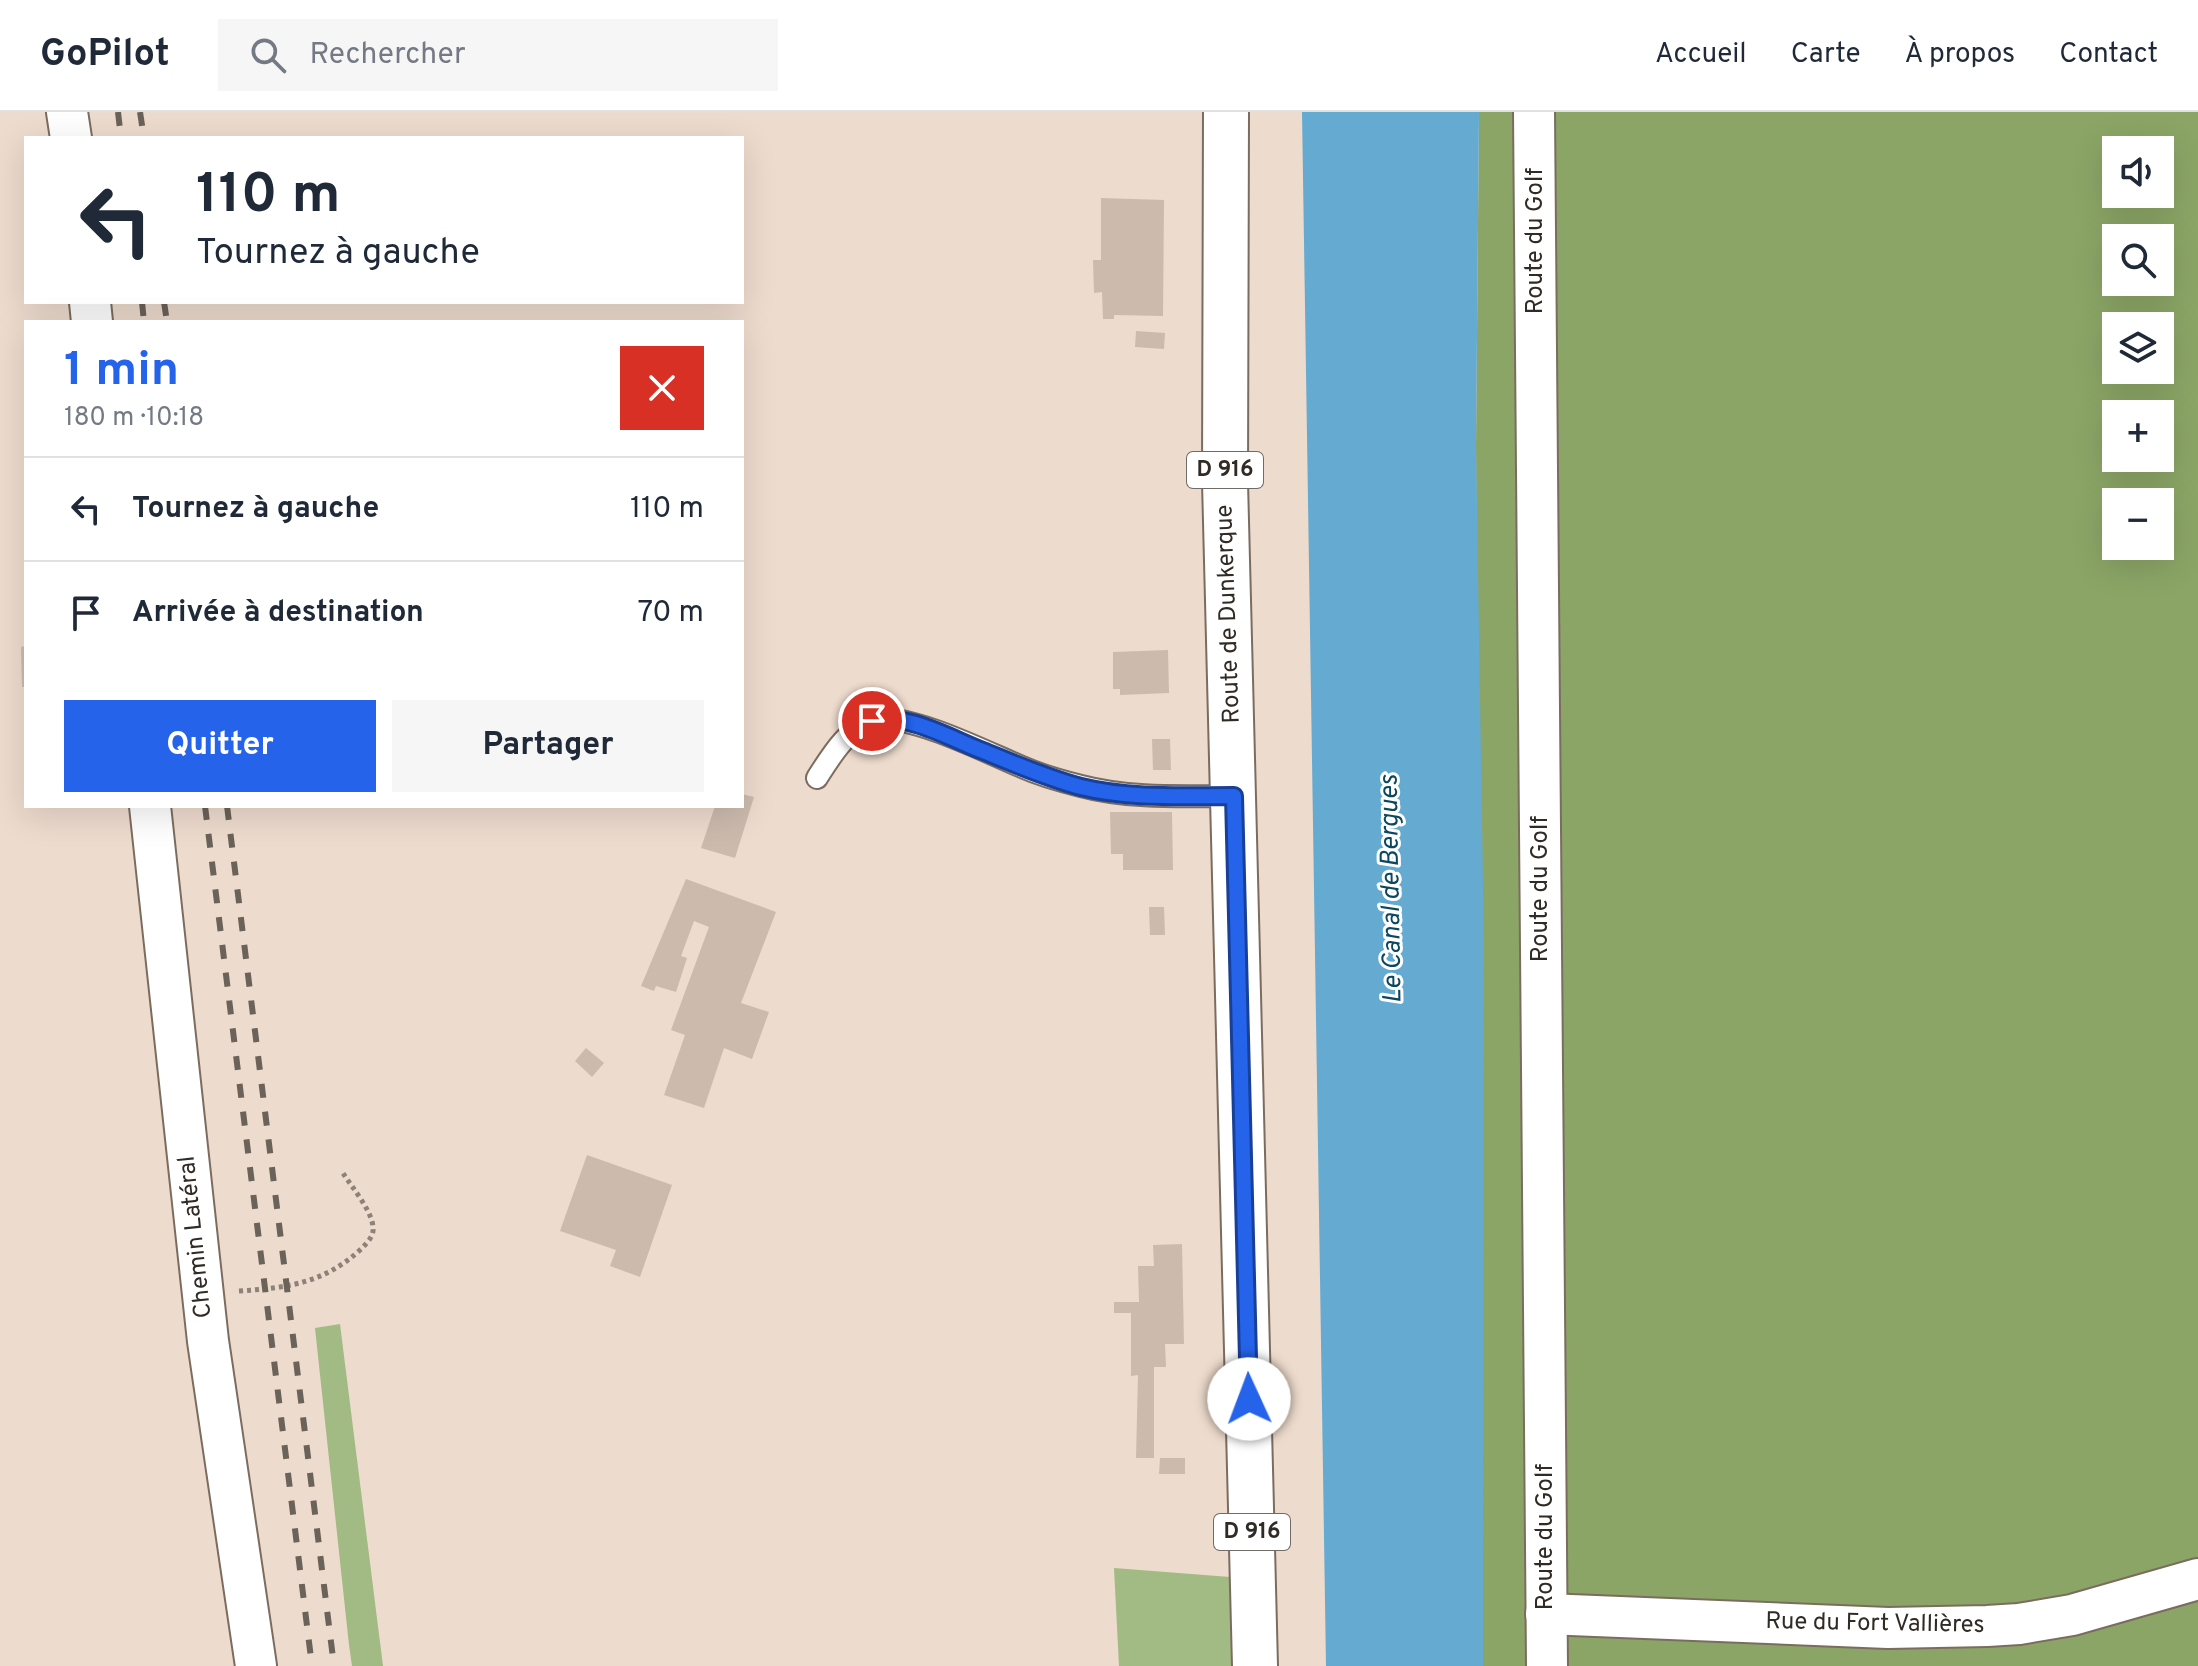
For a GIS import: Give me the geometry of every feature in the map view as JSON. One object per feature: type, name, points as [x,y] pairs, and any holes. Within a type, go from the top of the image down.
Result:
[{"type":"main road","name":"Route de Dunkerque","points":[[1226,112],[1225,482],[1234,812]]},
{"type":"main road","name":"D 916","points":[[1234,812],[1255,1666]]},
{"type":"street","points":[[67,112],[71,136]]},
{"type":"street","name":"Route du Golf","points":[[1534,112],[1547,1666]]},
{"type":"street","name":"Chemin Latéral","points":[[150,808],[202,1294],[256,1666]]},
{"type":"street","name":"Rue du Fort Vallières","points":[[1546,1614],[1888,1628],[1987,1626],[2059,1617],[2198,1579]]},
{"type":"lane","points":[[817,778],[857,729],[872,721],[892,719],[926,728],[1026,769],[1094,789],[1234,812]]},
{"type":"path","points":[[202,1294],[286,1288],[309,1282],[348,1262],[369,1240],[373,1227],[365,1207],[343,1173]]},
{"type":"green space","points":[[1479,112],[2198,112],[2198,1666],[1483,1666],[1476,446]]},
{"type":"green space","points":[[340,1324],[383,1666],[352,1666],[349,1645],[315,1328]]},
{"type":"green space","points":[[1114,1568],[1230,1577],[1233,1666],[1119,1666]]},
{"type":"water","name":"Le Canal de Bergues","points":[[1302,112],[1479,112],[1476,446],[1484,948],[1483,1666],[1326,1666]]},
{"type":"building","points":[[1101,198],[1164,200],[1163,316],[1114,315],[1114,319],[1103,319],[1102,292],[1094,293],[1093,260],[1101,260]]},
{"type":"building","points":[[1136,331],[1165,333],[1164,349],[1135,347]]},
{"type":"building","points":[[24,646],[24,687],[22,687],[21,647]]},
{"type":"building","points":[[1168,650],[1169,693],[1120,695],[1120,689],[1113,689],[1113,652]]},
{"type":"building","points":[[1152,739],[1170,739],[1171,770],[1153,770]]},
{"type":"building","points":[[744,794],[754,797],[735,858],[701,848],[714,808],[744,808]]},
{"type":"building","points":[[1110,812],[1172,812],[1173,870],[1123,870],[1123,854],[1111,854]]},
{"type":"building","points":[[686,879],[776,912],[741,1003],[769,1012],[752,1059],[724,1048],[704,1108],[664,1095],[685,1035],[671,1030],[709,927],[694,921],[681,956],[687,958],[676,992],[656,986],[654,991],[641,986]]},
{"type":"building","points":[[1149,907],[1164,907],[1165,935],[1150,935]]},
{"type":"building","points":[[586,1048],[604,1063],[592,1077],[575,1061]]},
{"type":"building","points":[[587,1155],[672,1185],[640,1277],[610,1266],[616,1250],[560,1231]]},
{"type":"building","points":[[1182,1244],[1184,1344],[1165,1344],[1166,1367],[1154,1367],[1154,1458],[1136,1458],[1138,1375],[1131,1376],[1131,1313],[1114,1313],[1114,1302],[1139,1302],[1138,1266],[1154,1266],[1153,1245]]},
{"type":"building","points":[[1160,1458],[1185,1458],[1185,1474],[1159,1474]]},
{"type":"railway","points":[[118,112],[121,136]]},
{"type":"railway","points":[[140,112],[144,136]]},
{"type":"railway","points":[[142,304],[144,320]]},
{"type":"railway","points":[[164,304],[167,320]]},
{"type":"railway","points":[[205,808],[312,1666]]},
{"type":"railway","points":[[227,808],[334,1666]]},
{"type":"route","points":[[872,721],[892,719],[914,724],[1026,769],[1079,786],[1122,794],[1234,796],[1249,1399]]}]
